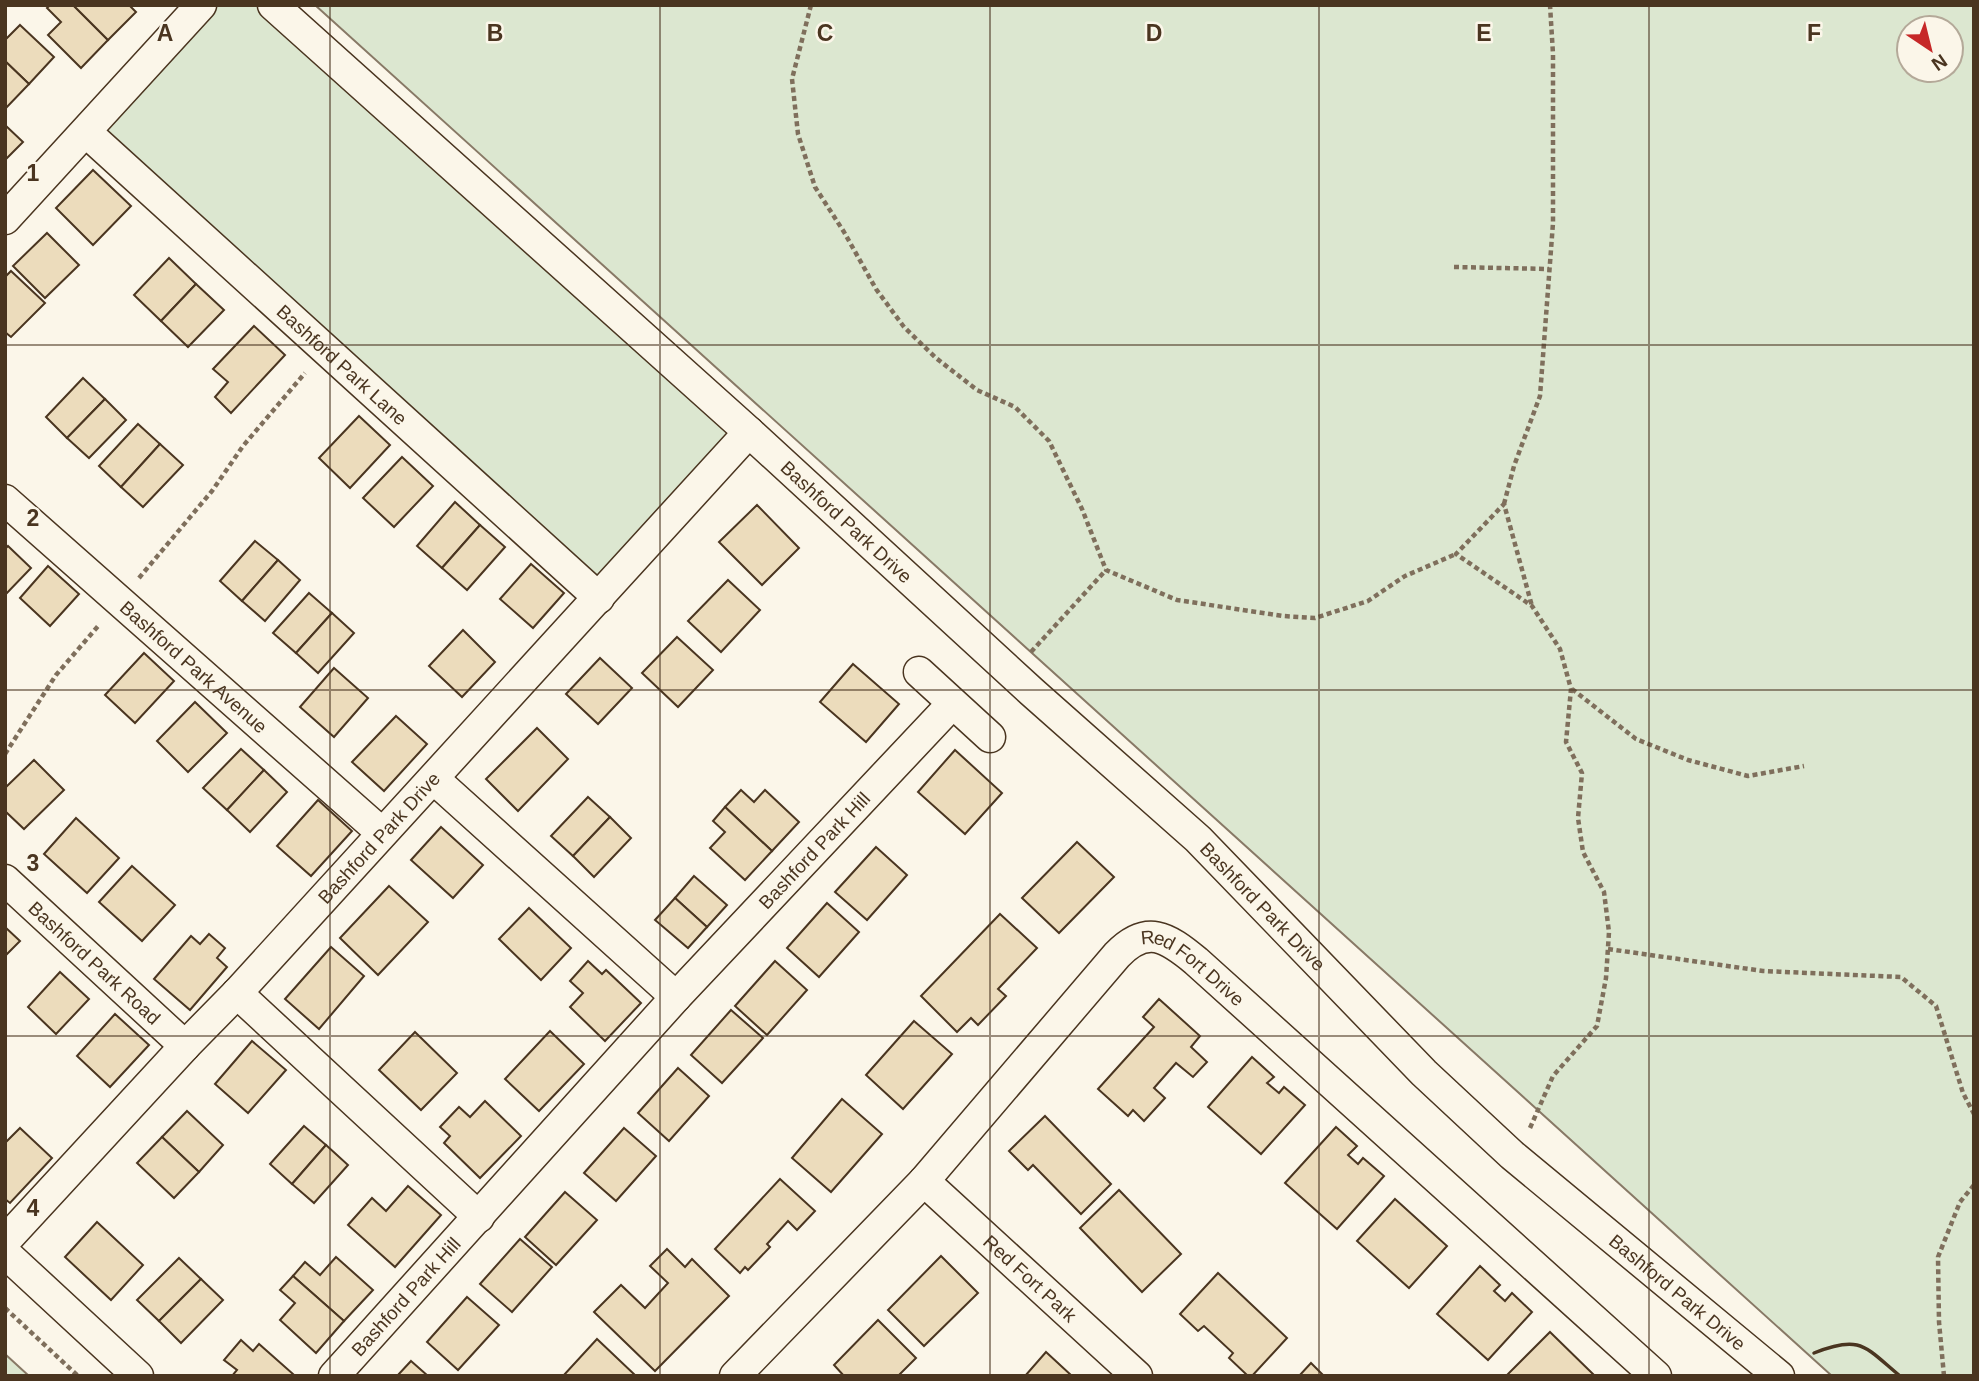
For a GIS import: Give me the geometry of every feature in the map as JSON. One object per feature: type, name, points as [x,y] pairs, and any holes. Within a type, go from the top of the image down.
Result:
[{"type":"street","points":[[5,219],[201,5]]},
{"type":"street","name":"Bashford Park Drive","points":[[273,5],[1198,839],[1424,1073],[1512,1155],[1779,1376]]},
{"type":"street","name":"Bashford Park Lane","points":[[86,132],[599,598]]},
{"type":"street","name":"Bashford Park Drive","points":[[5,1241],[434,779],[749,432]]},
{"type":"street","name":"Bashford Park Avenue","points":[[5,500],[382,833]]},
{"type":"street","points":[[919,672],[990,737]]},
{"type":"street","name":"Bashford Park Hill","points":[[334,1376],[676,997],[952,704]]},
{"type":"street","points":[[434,779],[676,997]]},
{"type":"street","name":"Bashford Park Road","points":[[5,880],[186,1046]]},
{"type":"street","name":"Red Fort Drive","points":[[736,1376],[924,1181],[1117,955],[1139,938],[1158,937],[1175,944],[1196,961],[1656,1376]]},
{"type":"street","points":[[237,993],[479,1217]]},
{"type":"street","name":"Red Fort Park","points":[[924,1181],[1137,1376]]},
{"type":"street","points":[[5,1253],[138,1376]]},
{"type":"path","points":[[811,5],[792,79],[798,134],[815,187],[876,289],[904,327],[936,358],[977,390],[1015,407],[1049,442],[1082,509],[1106,570],[1177,600],[1283,616],[1315,618],[1368,601],[1405,576],[1456,554],[1504,504],[1514,466],[1540,396],[1553,222],[1553,54],[1550,5]]},
{"type":"path","points":[[1454,267],[1549,269]]},
{"type":"path","points":[[5,754],[56,675],[212,491],[243,446],[324,350]]},
{"type":"path","points":[[1504,504],[1532,606],[1560,649],[1571,689],[1566,742],[1582,773],[1578,818],[1583,852],[1604,891],[1609,932],[1606,978],[1597,1026],[1553,1076],[1527,1136],[1512,1155]]},
{"type":"path","points":[[1456,554],[1532,606]]},
{"type":"path","points":[[1009,671],[1032,651],[1106,570]]},
{"type":"path","points":[[1571,689],[1636,739],[1688,760],[1748,776],[1804,766]]},
{"type":"path","points":[[1608,949],[1763,971],[1901,977],[1936,1006],[1963,1093],[1974,1114]]},
{"type":"path","points":[[1944,1376],[1938,1321],[1938,1257],[1960,1202],[1974,1185]]},
{"type":"path","points":[[5,1308],[78,1376]]},
{"type":"green space","points":[[201,5],[273,5],[749,432],[599,598],[86,132]]},
{"type":"green space","points":[[315,5],[1974,5],[1974,1376],[1832,1376]]},
{"type":"green space","points":[[5,1354],[29,1376],[5,1376]]},
{"type":"building","points":[[50,5],[73,5],[108,40],[81,68],[48,35],[61,22],[47,8]]},
{"type":"building","points":[[73,5],[129,5],[136,12],[108,40]]},
{"type":"building","points":[[20,25],[54,57],[29,84],[5,61],[5,40]]},
{"type":"building","points":[[5,61],[29,84],[5,109]]},
{"type":"building","points":[[5,125],[23,142],[5,160]]},
{"type":"building","points":[[93,170],[131,206],[93,245],[56,208]]},
{"type":"building","points":[[47,233],[79,265],[45,298],[13,266]]},
{"type":"building","points":[[169,258],[196,284],[161,321],[134,295]]},
{"type":"building","points":[[11,271],[45,303],[11,337],[5,332],[5,277]]},
{"type":"building","points":[[196,284],[224,310],[188,347],[161,321]]},
{"type":"building","points":[[254,326],[285,355],[231,413],[215,397],[228,382],[213,369]]},
{"type":"building","points":[[83,378],[105,399],[67,438],[46,417]]},
{"type":"building","points":[[105,399],[126,420],[89,458],[67,438]]},
{"type":"building","points":[[359,416],[390,445],[350,488],[319,458]]},
{"type":"building","points":[[138,424],[160,444],[121,487],[99,466]]},
{"type":"building","points":[[160,444],[183,465],[143,507],[121,487]]},
{"type":"building","points":[[402,457],[433,486],[394,527],[363,498]]},
{"type":"building","points":[[455,502],[480,525],[442,568],[417,546]]},
{"type":"building","points":[[757,505],[799,548],[762,585],[719,542]]},
{"type":"building","points":[[480,525],[505,547],[467,590],[442,568]]},
{"type":"building","points":[[255,541],[278,560],[242,601],[220,581]]},
{"type":"building","points":[[8,546],[31,568],[5,595],[5,549]]},
{"type":"building","points":[[278,560],[300,580],[265,621],[242,601]]},
{"type":"building","points":[[531,564],[564,593],[533,628],[500,599]]},
{"type":"building","points":[[48,566],[79,594],[50,626],[20,598]]},
{"type":"building","points":[[728,580],[760,610],[721,652],[688,621]]},
{"type":"building","points":[[309,593],[332,613],[296,653],[273,633]]},
{"type":"building","points":[[332,613],[354,633],[318,673],[296,653]]},
{"type":"building","points":[[463,630],[495,662],[462,697],[429,666]]},
{"type":"building","points":[[677,637],[713,670],[678,707],[642,673]]},
{"type":"building","points":[[144,653],[174,681],[135,723],[105,695]]},
{"type":"building","points":[[600,658],[632,688],[598,724],[566,694]]},
{"type":"building","points":[[853,664],[899,704],[866,742],[820,702]]},
{"type":"building","points":[[334,668],[368,698],[334,737],[300,707]]},
{"type":"building","points":[[195,702],[227,733],[188,772],[157,741]]},
{"type":"building","points":[[396,716],[427,744],[384,791],[352,762]]},
{"type":"building","points":[[537,728],[568,759],[518,811],[486,779]]},
{"type":"building","points":[[241,749],[264,770],[227,810],[203,788]]},
{"type":"building","points":[[955,750],[1002,793],[965,834],[918,792]]},
{"type":"building","points":[[34,760],[64,790],[24,829],[5,811],[5,788]]},
{"type":"building","points":[[264,770],[287,792],[250,832],[227,810]]},
{"type":"building","points":[[741,790],[754,802],[765,790],[799,822],[772,851],[725,807]]},
{"type":"building","points":[[588,797],[610,817],[573,856],[551,836]]},
{"type":"building","points":[[318,800],[352,831],[311,876],[277,846]]},
{"type":"building","points":[[725,807],[772,851],[745,880],[710,848],[725,832],[713,821]]},
{"type":"building","points":[[610,817],[631,838],[594,877],[573,856]]},
{"type":"building","points":[[76,818],[119,858],[87,893],[44,854]]},
{"type":"building","points":[[441,827],[483,865],[453,898],[411,860]]},
{"type":"building","points":[[1077,842],[1114,877],[1059,933],[1022,898]]},
{"type":"building","points":[[876,847],[907,875],[867,920],[835,892]]},
{"type":"building","points":[[132,866],[175,905],[142,941],[99,902]]},
{"type":"building","points":[[694,876],[727,905],[707,927],[675,898]]},
{"type":"building","points":[[389,886],[428,922],[378,975],[340,938]]},
{"type":"building","points":[[675,898],[707,927],[688,948],[655,920]]},
{"type":"building","points":[[827,903],[859,932],[819,977],[787,948]]},
{"type":"building","points":[[529,908],[571,948],[541,980],[499,939]]},
{"type":"building","points":[[1000,914],[1037,948],[998,989],[1006,996],[978,1025],[971,1018],[957,1032],[921,996]]},
{"type":"building","points":[[5,927],[20,941],[5,956]]},
{"type":"building","points":[[209,934],[225,948],[217,958],[227,967],[190,1010],[154,979],[191,936],[200,944]]},
{"type":"building","points":[[331,947],[364,976],[319,1029],[285,999]]},
{"type":"building","points":[[588,961],[602,974],[606,970],[641,1003],[605,1041],[570,1007],[583,993],[570,981]]},
{"type":"building","points":[[775,961],[807,990],[767,1035],[735,1006]]},
{"type":"building","points":[[60,972],[89,999],[56,1034],[28,1007]]},
{"type":"building","points":[[1159,999],[1200,1036],[1191,1047],[1207,1062],[1193,1077],[1176,1063],[1154,1088],[1165,1098],[1144,1121],[1133,1110],[1128,1116],[1098,1089],[1154,1027],[1143,1017]]},
{"type":"building","points":[[731,1010],[763,1038],[722,1083],[691,1055]]},
{"type":"building","points":[[115,1014],[149,1045],[110,1087],[77,1056]]},
{"type":"building","points":[[914,1021],[952,1054],[903,1109],[866,1075]]},
{"type":"building","points":[[550,1031],[584,1064],[539,1111],[505,1079]]},
{"type":"building","points":[[415,1032],[457,1073],[421,1110],[379,1070]]},
{"type":"building","points":[[252,1041],[286,1070],[248,1113],[215,1084]]},
{"type":"building","points":[[1252,1057],[1274,1077],[1267,1083],[1279,1093],[1284,1087],[1305,1105],[1261,1154],[1208,1107]]},
{"type":"building","points":[[678,1068],[709,1096],[669,1141],[638,1113]]},
{"type":"building","points":[[842,1099],[882,1134],[831,1192],[792,1158]]},
{"type":"building","points":[[485,1101],[521,1136],[480,1178],[444,1143],[450,1136],[440,1127],[459,1107],[470,1117]]},
{"type":"building","points":[[187,1111],[223,1145],[199,1172],[162,1137]]},
{"type":"building","points":[[1045,1116],[1111,1184],[1081,1214],[1033,1165],[1028,1170],[1009,1151]]},
{"type":"building","points":[[304,1126],[326,1145],[292,1184],[270,1164]]},
{"type":"building","points":[[1336,1127],[1357,1146],[1348,1155],[1358,1164],[1363,1158],[1384,1176],[1337,1229],[1285,1183]]},
{"type":"building","points":[[20,1128],[52,1158],[10,1203],[5,1199],[5,1143]]},
{"type":"building","points":[[624,1128],[656,1156],[616,1201],[584,1173]]},
{"type":"building","points":[[162,1137],[199,1172],[174,1198],[137,1163]]},
{"type":"building","points":[[326,1145],[348,1165],[314,1203],[292,1184]]},
{"type":"building","points":[[780,1179],[815,1211],[797,1230],[788,1221],[767,1244],[770,1247],[748,1270],[745,1267],[740,1273],[715,1249]]},
{"type":"building","points":[[408,1186],[441,1215],[395,1267],[348,1225],[372,1198],[386,1211]]},
{"type":"building","points":[[1119,1190],[1181,1254],[1142,1292],[1080,1228]]},
{"type":"building","points":[[565,1192],[597,1220],[556,1265],[525,1237]]},
{"type":"building","points":[[1395,1199],[1447,1246],[1409,1288],[1357,1241]]},
{"type":"building","points":[[97,1222],[143,1265],[111,1300],[65,1257]]},
{"type":"building","points":[[520,1239],[552,1267],[512,1312],[480,1284]]},
{"type":"building","points":[[667,1249],[685,1267],[692,1259],[729,1296],[655,1371],[594,1312],[621,1285],[645,1308],[668,1283],[650,1266]]},
{"type":"building","points":[[941,1256],[978,1293],[924,1346],[888,1310]]},
{"type":"building","points":[[336,1257],[373,1290],[344,1321],[293,1276],[305,1262],[320,1275]]},
{"type":"building","points":[[179,1258],[201,1279],[159,1321],[137,1300]]},
{"type":"building","points":[[1480,1266],[1500,1285],[1494,1291],[1505,1301],[1512,1293],[1532,1312],[1488,1360],[1437,1314]]},
{"type":"building","points":[[1218,1273],[1287,1338],[1252,1376],[1248,1376],[1229,1358],[1233,1353],[1204,1326],[1198,1331],[1180,1314]]},
{"type":"building","points":[[293,1276],[344,1321],[316,1353],[280,1320],[295,1303],[280,1290]]},
{"type":"building","points":[[201,1279],[223,1300],[181,1343],[159,1321]]},
{"type":"building","points":[[467,1297],[499,1325],[458,1370],[427,1342]]},
{"type":"building","points":[[878,1320],[916,1358],[898,1376],[844,1376],[834,1365]]},
{"type":"building","points":[[1550,1332],[1595,1376],[1507,1375]]},
{"type":"building","points":[[597,1339],[636,1376],[563,1376]]},
{"type":"building","points":[[241,1340],[253,1351],[259,1344],[293,1374],[232,1376],[237,1370],[224,1360]]},
{"type":"building","points":[[1046,1352],[1072,1376],[1025,1376]]},
{"type":"building","points":[[411,1361],[428,1376],[397,1376]]},
{"type":"building","points":[[1311,1363],[1324,1376],[1299,1376]]},
{"type":"wall","points":[[1814,1353],[1842,1344],[1862,1346],[1900,1376]]}]
